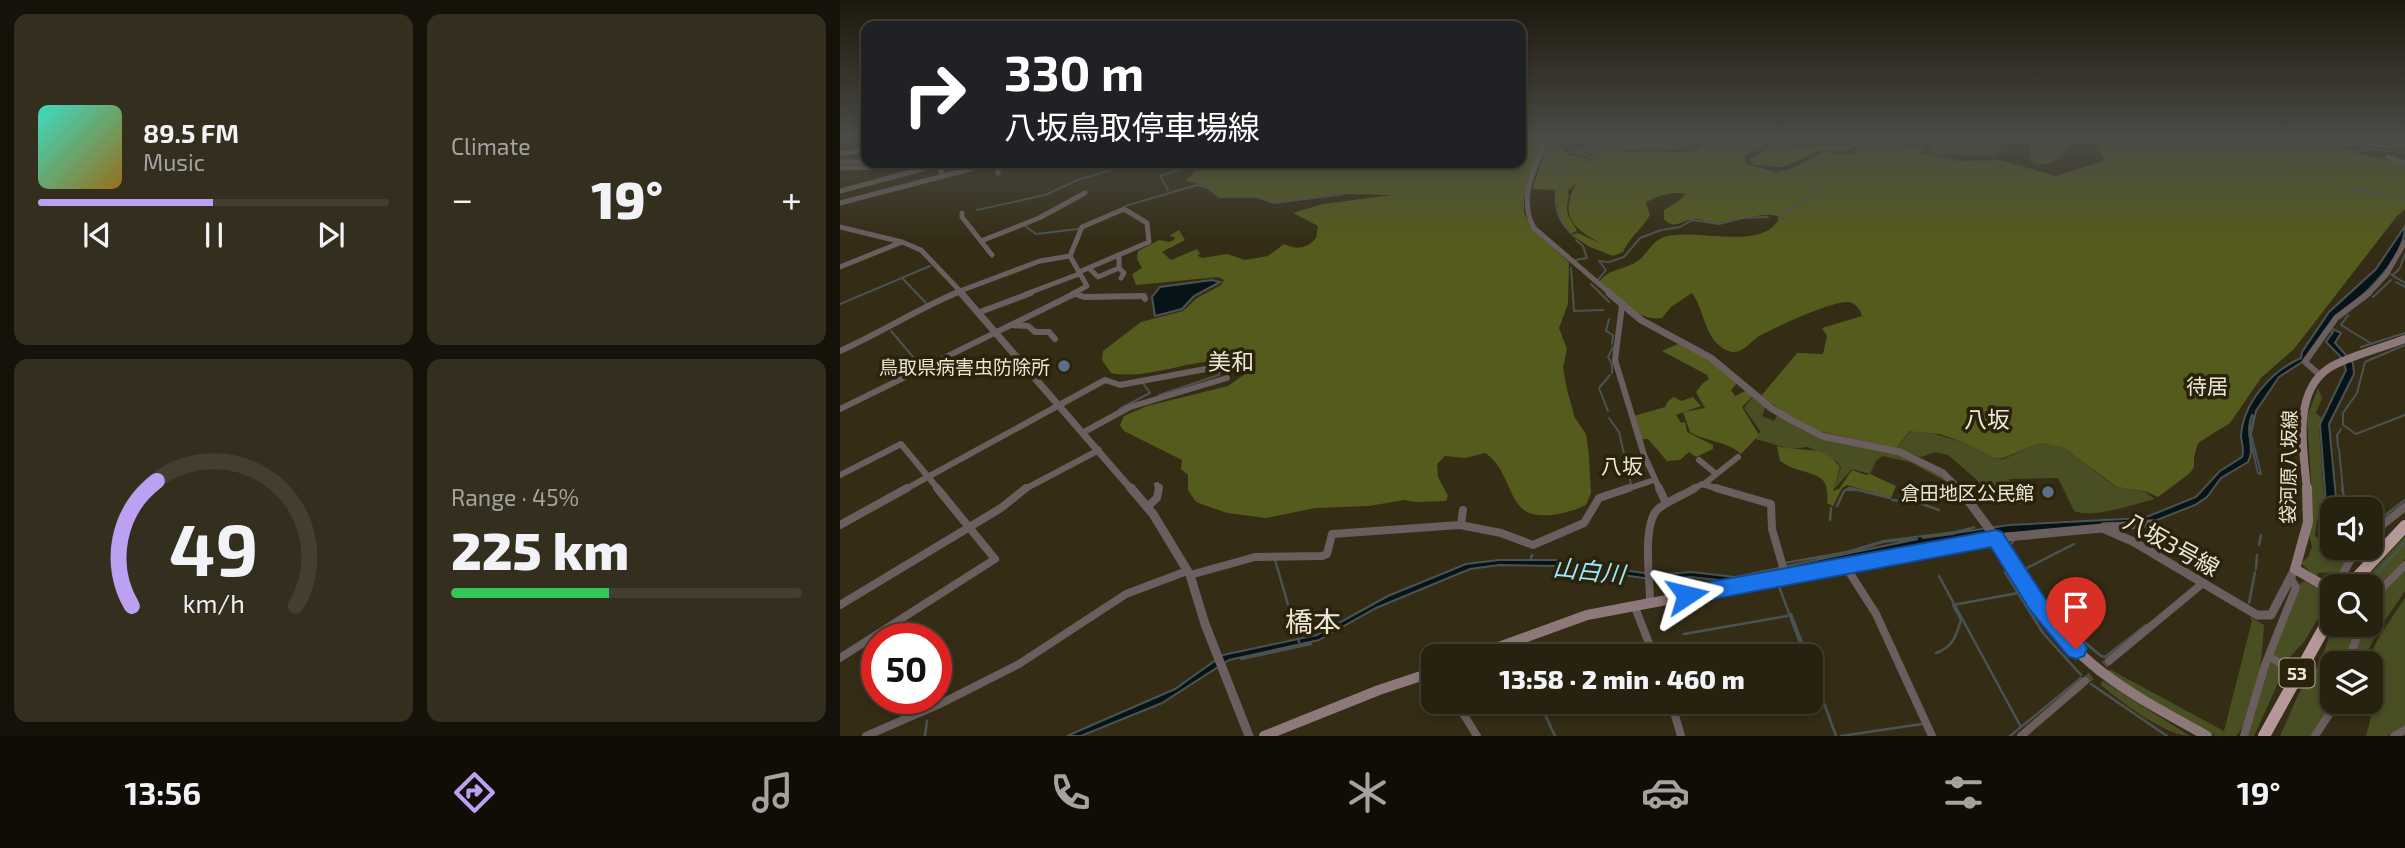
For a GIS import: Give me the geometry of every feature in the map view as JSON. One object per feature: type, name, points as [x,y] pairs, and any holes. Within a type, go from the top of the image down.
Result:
[{"type":"highway","points":[[2360,574],[2405,526]]},
{"type":"highway","name":"53","points":[[2264,736],[2320,634]]},
{"type":"main road","points":[[2320,375],[2342,363],[2405,339]]},
{"type":"main road","name":"袋河原八坂線","points":[[2293,574],[2308,523],[2303,414],[2320,375]]},
{"type":"main road","points":[[1507,644],[1587,615],[1650,601],[1846,567],[1995,537],[2037,604],[2062,636],[2090,663],[2133,693],[2207,736]]},
{"type":"main road","points":[[2293,574],[2320,585]]},
{"type":"main road","points":[[1264,736],[1421,676]]},
{"type":"street","points":[[840,191],[912,172]]},
{"type":"street","points":[[840,203],[957,172]]},
{"type":"street","points":[[1536,172],[1526,201],[1530,222],[1549,243],[1622,305],[1641,320],[1711,358],[1772,408],[1808,430],[1822,436],[1900,452],[1943,473],[1958,486],[1995,537]]},
{"type":"street","points":[[981,241],[1039,218],[1085,193]]},
{"type":"street","points":[[840,409],[1076,294],[1087,286],[1078,274],[1070,257],[1082,227],[1124,209],[1147,223],[1149,243],[1078,274],[980,312]]},
{"type":"street","points":[[962,213],[962,217],[992,255]]},
{"type":"street","points":[[840,227],[902,242],[921,250],[980,312],[1147,507],[1189,573],[1217,656],[1249,736]]},
{"type":"street","points":[[840,267],[902,242]]},
{"type":"street","points":[[2320,375],[2305,362],[2336,318],[2366,296],[2386,275],[2405,242]]},
{"type":"street","points":[[1119,256],[1119,268]]},
{"type":"street","points":[[840,351],[886,330],[912,312],[960,291],[1040,261],[1070,257]]},
{"type":"street","points":[[1089,268],[1098,277],[1119,268]]},
{"type":"street","points":[[1119,268],[1124,272],[1121,278]]},
{"type":"street","points":[[1076,294],[1093,298],[1144,296],[1145,299]]},
{"type":"street","points":[[1622,305],[1615,360],[1619,379],[1654,480],[1666,503]]},
{"type":"street","points":[[1011,325],[1028,326],[1035,332],[1049,332],[1055,339]]},
{"type":"street","points":[[840,525],[1059,403],[1108,380],[1120,385],[1227,365]]},
{"type":"street","points":[[1084,432],[1130,407],[1227,379]]},
{"type":"street","points":[[840,475],[901,444],[995,559],[840,658]]},
{"type":"street","points":[[840,606],[1001,508],[1027,487],[1099,450]]},
{"type":"street","points":[[1650,601],[1649,524],[1655,511],[1704,484],[1738,457]]},
{"type":"street","points":[[1699,460],[1715,473]]},
{"type":"street","points":[[866,736],[940,704],[1019,664],[1126,594],[1189,573],[1255,557],[1322,556],[1327,554],[1332,534],[1461,525],[1501,533],[1527,544],[1540,544],[1584,523],[1599,498],[1654,480]]},
{"type":"street","points":[[1704,484],[1771,504],[1772,529],[1786,577]]},
{"type":"street","points":[[1147,507],[1157,498],[1157,485]]},
{"type":"street","points":[[2383,524],[2405,507]]},
{"type":"street","points":[[1461,525],[1463,510]]},
{"type":"street","points":[[2102,528],[2155,523]]},
{"type":"street","name":"八坂3号線","points":[[1995,537],[2102,528],[2134,542],[2257,615],[2266,617],[2271,615],[2293,574]]},
{"type":"street","points":[[2383,587],[2405,565]]},
{"type":"street","points":[[1846,567],[1876,614],[1932,736]]},
{"type":"street","points":[[2244,736],[2296,587],[2293,574]]},
{"type":"street","points":[[2109,661],[2203,583]]},
{"type":"street","points":[[1634,605],[1649,644]]},
{"type":"street","points":[[2270,657],[2297,673]]},
{"type":"street","points":[[2021,736],[2085,681]]},
{"type":"street","points":[[1463,714],[1477,736]]},
{"type":"street","points":[[1675,714],[1681,736]]},
{"type":"street","points":[[2315,736],[2329,714]]},
{"type":"street","points":[[2394,736],[2405,730]]},
{"type":"green space","points":[[1194,172],[1533,172],[1524,199],[1524,213],[1532,229],[1569,262],[1568,304],[1559,328],[1567,349],[1563,368],[1567,390],[1575,418],[1586,434],[1591,493],[1586,505],[1551,515],[1532,514],[1524,510],[1496,464],[1485,453],[1465,458],[1445,456],[1437,464],[1438,477],[1448,496],[1446,501],[1404,500],[1369,506],[1315,508],[1266,518],[1227,513],[1196,502],[1188,490],[1188,475],[1181,469],[1182,460],[1124,431],[1120,425],[1124,416],[1147,406],[1228,386],[1255,367],[1249,360],[1215,361],[1146,373],[1111,373],[1102,360],[1103,351],[1141,322],[1183,311],[1197,298],[1221,285],[1224,280],[1218,277],[1136,285],[1132,274],[1142,268],[1137,259],[1138,251],[1159,240],[1174,240],[1175,237],[1169,236],[1179,230],[1185,240],[1162,252],[1171,260],[1197,249],[1200,253],[1198,256],[1202,258],[1227,254],[1245,260],[1268,256],[1284,244],[1301,247],[1316,238],[1318,226],[1293,213],[1323,204],[1392,195],[1345,194],[1274,203],[1257,197],[1220,197],[1202,185],[1186,180]]},
{"type":"green space","points":[[1538,172],[2043,172],[2056,176],[2067,172],[2405,172],[2405,209],[2294,349],[2261,378],[2230,423],[2198,443],[2194,467],[2190,473],[2158,497],[2147,492],[2117,487],[2064,448],[2041,443],[2003,458],[1994,458],[1940,434],[1910,431],[1896,448],[1818,431],[1794,419],[1761,396],[1797,353],[1823,354],[1827,336],[1822,328],[1862,316],[1855,305],[1850,302],[1840,303],[1817,310],[1768,331],[1741,350],[1733,352],[1717,344],[1712,337],[1692,293],[1671,307],[1662,318],[1653,318],[1628,307],[1599,282],[1607,275],[1640,259],[1664,237],[1745,237],[1771,228],[1780,217],[1765,215],[1715,223],[1693,219],[1671,224],[1664,219],[1664,210],[1685,194],[1665,195],[1646,203],[1650,215],[1623,252],[1613,256],[1590,247],[1571,235],[1578,233],[1602,244],[1588,236],[1572,221],[1569,207],[1574,187],[1579,181],[1567,191],[1568,214],[1577,231],[1572,233],[1560,220],[1555,190],[1532,189]]},
{"type":"green space","points":[[1678,344],[1712,361],[1738,382],[1731,390],[1735,396],[1745,391],[1753,396],[1742,407],[1759,435],[1741,454],[1730,446],[1690,432],[1683,412],[1676,415],[1681,423],[1685,422],[1687,432],[1713,445],[1713,449],[1696,457],[1689,452],[1680,460],[1667,461],[1648,439],[1641,439],[1634,416],[1665,407],[1674,397],[1681,401],[1693,397],[1701,406],[1684,412],[1705,408],[1696,392],[1709,379],[1707,375],[1662,351]]},
{"type":"green space","points":[[2318,388],[2322,398],[2316,413],[2322,418],[2319,428],[2324,497],[2320,497],[2320,519],[2317,519],[2315,536],[2320,539],[2320,560],[2348,560],[2342,572],[2318,573],[2317,578],[2301,563],[2308,557],[2312,547],[2309,535],[2312,498],[2307,417]]},
{"type":"green space","points":[[1754,396],[1766,406],[1762,416],[1774,421],[1778,414],[1816,436],[1905,456],[1937,472],[1947,482],[1910,462],[1882,456],[1876,461],[1870,474],[1852,469],[1833,490],[1841,467],[1836,461],[1808,447],[1790,449],[1756,439],[1760,431],[1744,408]]},
{"type":"green space","points":[[1921,430],[1965,443],[1994,458],[2003,459],[2041,443],[2064,448],[2116,487],[2145,492],[2155,499],[2114,510],[2082,513],[2074,511],[2058,478],[2009,479],[2022,504],[1999,504],[1993,502],[1977,480],[1948,455],[1935,452],[1921,457],[1896,448],[1911,431]]},
{"type":"green space","points":[[1777,446],[1810,450],[1833,459],[1840,467],[1833,491],[1839,489],[1852,470],[1870,474],[1896,486],[1891,498],[1847,485],[1842,488],[1833,506],[1827,503],[1827,491],[1821,478],[1780,461]]},
{"type":"green space","points":[[2405,536],[2405,559],[2383,581],[2383,574],[2370,574]]},
{"type":"green space","points":[[2405,571],[2405,591],[2383,623],[2383,592]]},
{"type":"green space","points":[[2305,581],[2320,589],[2320,615],[2304,642],[2284,663],[2272,656],[2301,583]]},
{"type":"green space","points":[[2405,598],[2405,726],[2387,736],[2366,736],[2371,717],[2366,714],[2383,714],[2383,651],[2372,651],[2379,637],[2383,637],[2383,631]]},
{"type":"green space","points":[[2250,617],[2264,625],[2262,652],[2254,699],[2236,736],[2215,736],[2108,675],[2109,669],[2224,731],[2252,621]]},
{"type":"green space","points":[[2330,637],[2355,637],[2349,651],[2324,651]]},
{"type":"green space","points":[[2359,637],[2375,637],[2367,651],[2354,651]]},
{"type":"green space","points":[[2271,660],[2282,665],[2280,670],[2283,672],[2254,736],[2248,736],[2266,670]]},
{"type":"green space","points":[[2320,662],[2320,714],[2327,714],[2312,736],[2280,736],[2299,693]]},
{"type":"green space","points":[[2103,681],[2190,736],[2168,730],[2143,716],[2100,684]]},
{"type":"water","name":"山白川","points":[[2405,226],[2397,254],[2387,268],[2364,294],[2328,327],[2341,333],[2335,343],[2353,363],[2354,374],[2329,424],[2336,497],[2325,497],[2320,424],[2346,370],[2342,358],[2326,342],[2333,332],[2326,329],[2302,362],[2279,377],[2256,411],[2251,434],[2261,474],[2258,473],[2250,437],[2251,451],[2248,462],[2221,478],[2207,497],[2195,505],[2152,522],[2103,523],[2100,526],[1979,536],[1735,582],[1691,577],[1658,580],[1558,566],[1499,565],[1470,569],[1376,608],[1319,640],[1229,660],[1162,703],[1081,736],[1067,736],[1175,689],[1223,655],[1317,635],[1388,596],[1466,564],[1499,560],[1556,560],[1657,575],[1691,572],[1735,577],[1918,539],[1883,542],[1848,553],[1784,563],[1846,552],[1883,541],[1975,527],[1957,533],[2009,525],[2144,518],[2196,497],[2220,471],[2242,457],[2243,422],[2261,389],[2280,371],[2301,358],[2302,352],[2329,312],[2376,269]]},
{"type":"water","points":[[1212,280],[1220,282],[1194,296],[1182,309],[1155,316],[1152,297],[1160,287]]},
{"type":"waterway","points":[[977,210],[1045,195],[1103,172]]},
{"type":"waterway","points":[[1168,190],[1160,176],[1172,172]]},
{"type":"waterway","points":[[1561,172],[1556,205],[1561,220],[1571,233]]},
{"type":"waterway","points":[[1125,206],[1197,185],[1208,188],[1219,197],[1257,197],[1274,203],[1344,194]]},
{"type":"waterway","points":[[1778,218],[1814,194],[1822,185]]},
{"type":"waterway","points":[[2349,188],[2405,199]]},
{"type":"waterway","points":[[1598,280],[1606,270],[1599,261],[1609,262],[1624,257],[1640,238],[1661,230],[1680,227],[1692,220],[1719,224],[1742,218],[1768,217]]},
{"type":"waterway","points":[[1024,225],[1036,234],[1078,229]]},
{"type":"waterway","points":[[1576,240],[1583,246],[1587,258],[1576,260]]},
{"type":"waterway","points":[[2393,275],[2400,268],[2405,254]]},
{"type":"waterway","points":[[840,304],[930,266]]},
{"type":"waterway","points":[[1571,268],[1574,311],[1603,310]]},
{"type":"waterway","points":[[2390,274],[2405,283]]},
{"type":"waterway","points":[[903,279],[926,303]]},
{"type":"waterway","points":[[2373,297],[2391,280]]},
{"type":"waterway","points":[[2396,282],[2405,287]]},
{"type":"waterway","points":[[1591,284],[1609,302]]},
{"type":"waterway","points":[[2348,315],[2341,325],[2371,344]]},
{"type":"waterway","points":[[1609,319],[1606,331],[1613,335],[1612,344]]},
{"type":"waterway","points":[[891,331],[920,365]]},
{"type":"waterway","points":[[2371,344],[2405,333]]},
{"type":"waterway","points":[[2361,347],[2371,344]]},
{"type":"waterway","points":[[2405,345],[2365,362],[2357,393],[2343,413],[2343,425],[2356,434],[2405,415]]},
{"type":"waterway","points":[[1612,373],[1612,364],[1608,357],[1613,347]]},
{"type":"waterway","points":[[1159,395],[1219,375],[1220,370]]},
{"type":"waterway","points":[[1608,411],[1599,388],[1610,375]]},
{"type":"waterway","points":[[1119,409],[1150,393],[1143,383]]},
{"type":"waterway","points":[[1609,418],[1619,432],[1631,484]]},
{"type":"waterway","points":[[2338,447],[2337,435],[2341,429]]},
{"type":"waterway","points":[[2339,449],[2343,490]]},
{"type":"waterway","points":[[1837,506],[1844,491],[1849,488]]},
{"type":"waterway","points":[[1850,488],[1890,498]]},
{"type":"waterway","points":[[2342,488],[2344,497]]},
{"type":"waterway","points":[[1846,490],[1857,490]]},
{"type":"waterway","points":[[1892,500],[1916,502],[1939,510]]},
{"type":"waterway","points":[[2383,517],[2405,500]]},
{"type":"waterway","points":[[1830,520],[1831,508]]},
{"type":"waterway","points":[[2259,545],[2261,535]]},
{"type":"waterway","points":[[2014,540],[2008,548],[2044,602],[2048,601],[2076,635],[2101,656],[2105,657],[2146,625]]},
{"type":"waterway","points":[[2377,574],[2405,542]]},
{"type":"waterway","points":[[2023,570],[2074,544]]},
{"type":"waterway","points":[[2256,569],[2257,555]]},
{"type":"waterway","points":[[1275,560],[1299,642]]},
{"type":"waterway","points":[[2005,572],[2043,633],[2081,675]]},
{"type":"waterway","points":[[2249,603],[2255,572]]},
{"type":"waterway","points":[[1939,576],[1955,605]]},
{"type":"waterway","points":[[1778,584],[1800,644]]},
{"type":"waterway","points":[[1955,605],[2018,593]]},
{"type":"waterway","points":[[1936,653],[1950,644],[1957,631],[1961,620],[1955,605]]},
{"type":"waterway","points":[[1955,605],[2021,727]]},
{"type":"waterway","points":[[1791,614],[1802,644]]},
{"type":"waterway","points":[[1684,634],[1787,616]]},
{"type":"waterway","points":[[1241,659],[1311,644]]},
{"type":"waterway","points":[[2010,736],[2081,678]]},
{"type":"waterway","points":[[2091,684],[2167,736]]},
{"type":"waterway","points":[[1823,700],[1836,736]]},
{"type":"waterway","points":[[1545,714],[1555,736]]},
{"type":"waterway","points":[[925,736],[927,721]]},
{"type":"waterway","points":[[1841,736],[1922,724]]},
{"type":"tunnel","points":[[2085,681],[2109,661]]},
{"type":"place","name":"鳥取県病害虫防除所","points":[[1064,366]]},
{"type":"place","name":"倉田地区公民館","points":[[2048,492]]},
{"type":"district","name":"美和","points":[[1231,361]]},
{"type":"district","name":"待居","points":[[2207,385]]},
{"type":"district","name":"八坂","points":[[1987,419]]},
{"type":"district","name":"八坂","points":[[1622,465]]},
{"type":"district","name":"橋本","points":[[1313,621]]},
{"type":"route","points":[[1687,595],[1996,538],[2037,604],[2076,649]]}]
